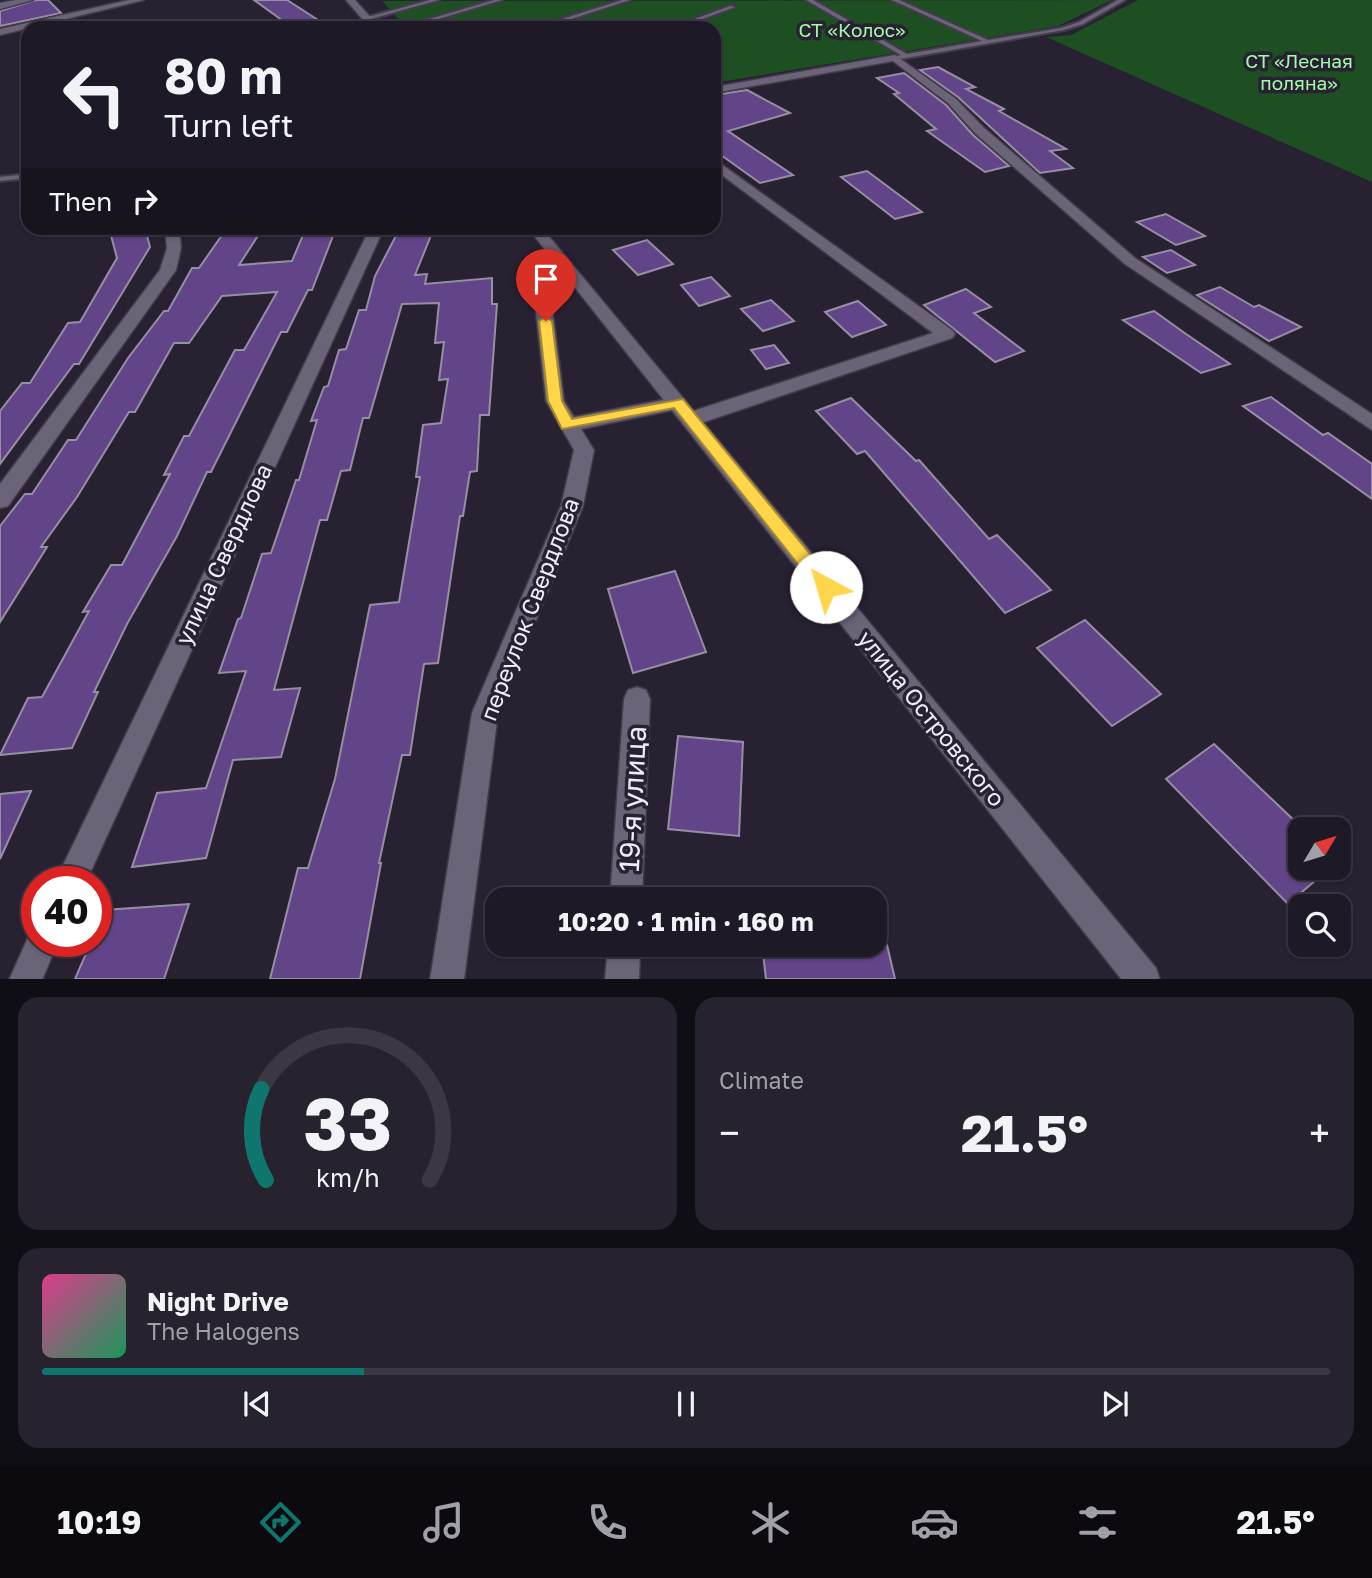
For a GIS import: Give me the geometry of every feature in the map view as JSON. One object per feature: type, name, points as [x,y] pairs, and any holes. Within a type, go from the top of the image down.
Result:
[{"type":"street","points":[[0,6],[29,0]]},
{"type":"street","points":[[57,21],[140,0]]},
{"type":"street","points":[[350,0],[369,21]]},
{"type":"street","points":[[0,32],[21,29]]},
{"type":"street","points":[[721,89],[901,57],[952,101],[979,130],[1025,167],[1130,261],[1372,424]]},
{"type":"street","points":[[567,425],[684,411],[946,334],[721,168]]},
{"type":"street","points":[[0,500],[168,270],[174,248],[173,235]]},
{"type":"street","name":"улица Свердлова","points":[[78,866],[374,235]]},
{"type":"street","name":"улица Островского","points":[[542,235],[1144,979]]},
{"type":"street","name":"переулок Свердлова","points":[[447,979],[485,713],[572,506],[584,450],[555,401],[539,268],[555,252]]},
{"type":"street","name":"19-я улица","points":[[627,887],[637,699]]},
{"type":"street","points":[[25,979],[36,957]]},
{"type":"street","points":[[622,979],[623,957]]},
{"type":"lane","points":[[367,18],[436,0]]},
{"type":"lane","points":[[426,21],[499,0]]},
{"type":"lane","points":[[560,21],[627,0]]},
{"type":"lane","points":[[809,0],[901,57],[1062,29],[1081,23],[1122,0]]},
{"type":"lane","points":[[895,0],[986,41]]},
{"type":"lane","points":[[693,21],[732,7]]},
{"type":"lane","points":[[0,179],[21,177]]},
{"type":"green space","name":"СТ «Колос»","points":[[1112,0],[1058,26],[721,82],[721,21],[401,21],[382,1]]},
{"type":"green space","name":"СТ «Лесная поляна»","points":[[1138,0],[1372,0],[1372,182],[1046,37],[1071,35]]},
{"type":"building","points":[[36,0],[48,0],[61,13],[0,26],[0,11]]},
{"type":"building","points":[[254,0],[287,0],[318,20],[283,21]]},
{"type":"building","points":[[938,67],[975,87],[966,89],[1004,109],[999,111],[1066,149],[1050,151],[1073,168],[1040,173],[958,97],[920,70]]},
{"type":"building","points":[[904,73],[946,105],[973,135],[1009,166],[985,172],[927,131],[936,129],[894,94],[899,93],[877,78]]},
{"type":"building","points":[[747,90],[790,113],[728,131],[793,175],[760,183],[721,155],[721,94]]},
{"type":"building","points":[[867,171],[922,212],[895,219],[841,177]]},
{"type":"building","points":[[1166,214],[1205,236],[1176,245],[1137,222]]},
{"type":"building","points":[[111,235],[147,235],[150,247],[79,364],[74,364],[0,464],[0,411],[22,383],[30,383],[68,323],[80,322],[117,258]]},
{"type":"building","points":[[222,235],[258,235],[239,265],[292,261],[303,235],[333,235],[312,290],[308,290],[287,332],[281,332],[211,472],[207,472],[177,536],[127,624],[94,692],[98,692],[72,748],[0,755],[28,698],[42,697],[89,611],[83,612],[111,565],[122,565],[170,474],[164,475],[184,436],[189,436],[235,350],[244,350],[277,292],[222,296],[189,343],[174,343],[135,412],[129,412],[77,497],[41,547],[47,547],[0,622],[0,526],[25,494],[32,494],[68,440],[76,440],[128,358],[164,311],[168,311],[192,268],[199,268]]},
{"type":"building","points":[[396,235],[431,235],[415,275],[427,274],[425,284],[492,278],[492,304],[497,304],[489,415],[480,415],[477,471],[470,472],[463,516],[460,516],[438,663],[424,664],[410,755],[402,755],[379,863],[360,979],[270,979],[298,868],[308,868],[335,779],[370,605],[399,602],[420,477],[416,477],[423,425],[441,423],[448,379],[439,380],[444,342],[435,343],[439,303],[402,304],[369,418],[363,418],[350,470],[341,471],[327,520],[320,520],[274,690],[300,688],[281,757],[233,760],[206,858],[132,867],[157,793],[206,788],[246,671],[219,673],[262,554],[271,553],[296,480],[299,480],[317,420],[311,421],[324,387],[328,386],[339,350],[346,349],[359,310],[366,310],[375,276]]},
{"type":"building","points":[[647,240],[673,264],[638,275],[613,250]]},
{"type":"building","points":[[1171,250],[1195,265],[1167,273],[1143,257]]},
{"type":"building","points":[[711,277],[730,296],[699,306],[681,285]]},
{"type":"building","points":[[1220,287],[1254,307],[1259,305],[1301,327],[1269,341],[1197,295]]},
{"type":"building","points":[[966,289],[991,307],[974,313],[1024,351],[995,362],[924,305]]},
{"type":"building","points":[[771,300],[794,321],[763,331],[741,309]]},
{"type":"building","points":[[858,301],[886,325],[852,337],[825,312]]},
{"type":"building","points":[[1154,311],[1230,364],[1201,373],[1123,320]]},
{"type":"building","points":[[774,345],[789,363],[766,369],[751,350]]},
{"type":"building","points":[[1271,397],[1323,435],[1328,433],[1372,464],[1372,499],[1243,406]]},
{"type":"building","points":[[851,398],[916,461],[919,460],[989,539],[997,535],[1051,590],[1005,613],[865,451],[857,454],[816,411]]},
{"type":"building","points":[[675,571],[706,652],[633,673],[608,589]]},
{"type":"building","points":[[1085,620],[1161,694],[1112,726],[1037,648]]},
{"type":"building","points":[[678,736],[743,742],[739,836],[668,829]]},
{"type":"building","points":[[1214,744],[1291,817],[1288,817],[1288,880],[1316,880],[1300,894],[1288,894],[1288,904],[1166,779]]},
{"type":"building","points":[[31,791],[0,859],[0,794]]},
{"type":"building","points":[[189,904],[164,979],[75,979],[85,957],[112,957],[112,909]]},
{"type":"building","points":[[887,945],[895,979],[766,979],[763,957],[887,957]]},
{"type":"route","points":[[546,321],[555,401],[567,425],[678,403],[826,587]]}]
